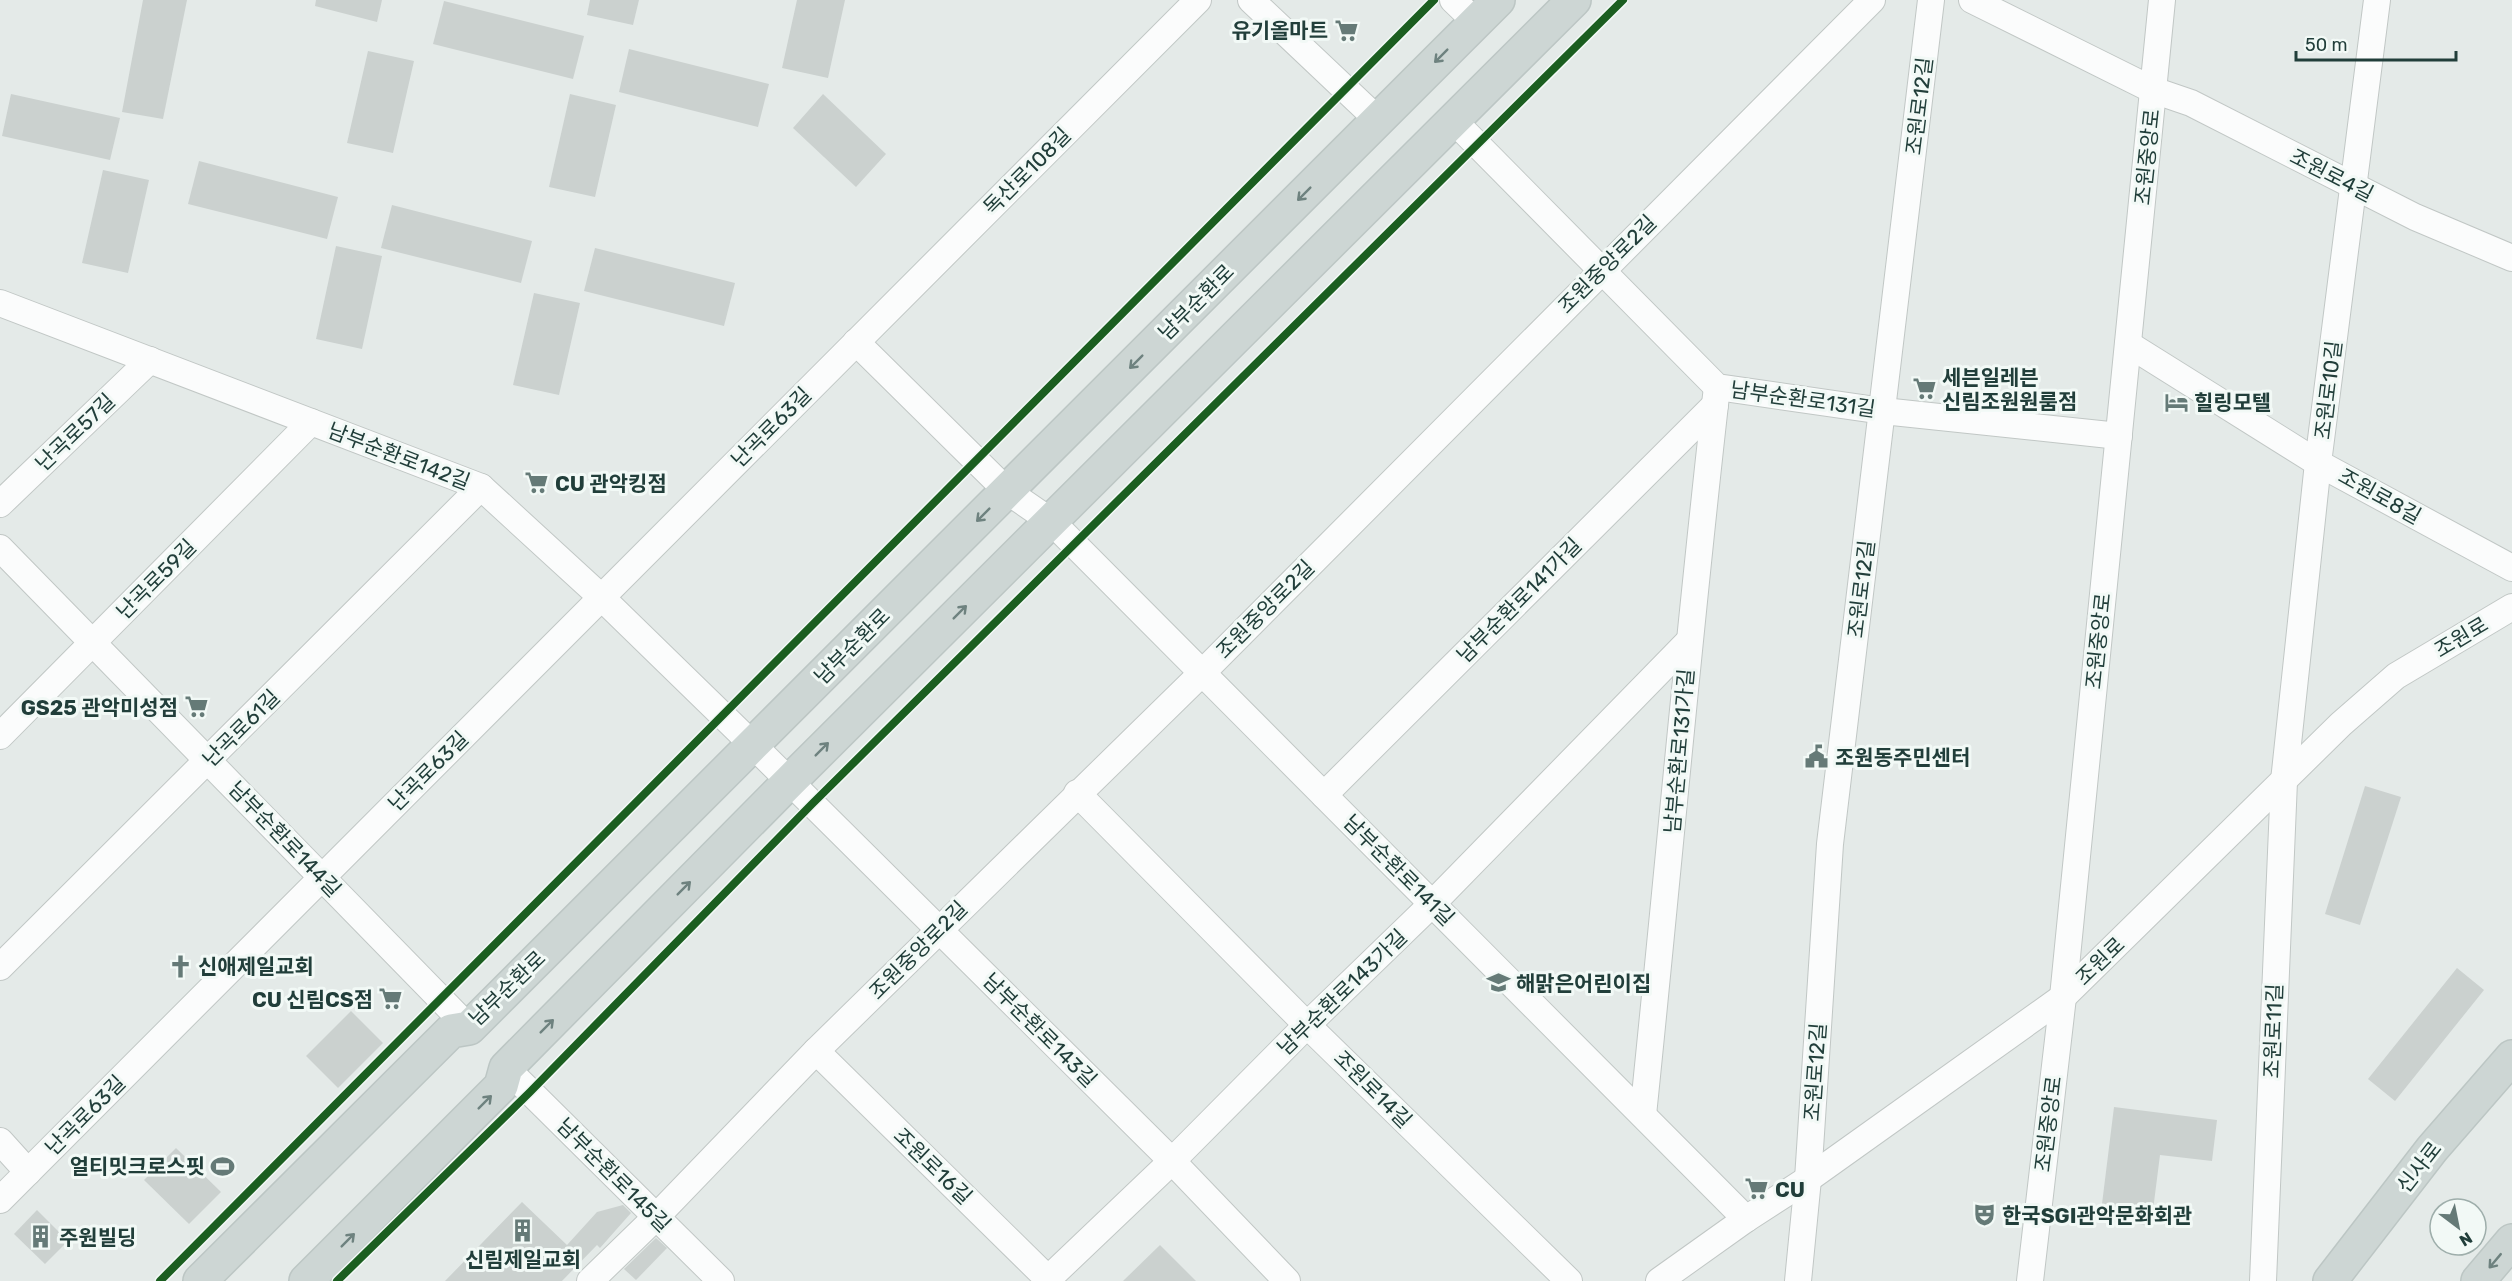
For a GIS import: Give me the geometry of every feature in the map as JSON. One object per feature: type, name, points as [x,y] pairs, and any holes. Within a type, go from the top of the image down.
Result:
[{"type":"main road","points":[[306,1281],[501,1086],[506,1068],[790,781],[1574,0]]},
{"type":"main road","name":"남부순환로","points":[[200,1281],[451,1031],[469,1028],[753,745],[1378,120],[1476,7]]},
{"type":"main road","name":"신사로","points":[[2330,1281],[2432,1149],[2512,1057]]},
{"type":"main road","points":[[2478,1281],[2512,1241]]},
{"type":"street","name":"독산로108길","points":[[856,342],[1198,0]]},
{"type":"street","points":[[1251,0],[1378,120]]},
{"type":"street","name":"조원중앙로2길","points":[[590,1281],[656,1217],[816,1051],[938,929],[1202,673],[1600,270],[1872,0]]},
{"type":"street","name":"조원로12길","points":[[1798,1281],[1808,1179],[1830,844],[1931,0]]},
{"type":"street","name":"조원로4길","points":[[1972,0],[2153,90],[2191,103],[2415,217],[2512,258]]},
{"type":"street","name":"조원중앙로","points":[[2030,1281],[2063,997],[2162,0]]},
{"type":"street","name":"조원로10길","points":[[2284,781],[2318,463],[2377,0]]},
{"type":"street","name":"남부순환로131길","points":[[1453,120],[1600,270],[1716,396],[2119,436]]},
{"type":"street","name":"남부순환로142길","points":[[0,303],[481,487],[601,597],[790,781]]},
{"type":"street","name":"남부순환로141길","points":[[856,342],[1007,491],[1052,522],[1746,1219]]},
{"type":"street","name":"난곡로63길","points":[[0,1200],[856,342]]},
{"type":"street","name":"조원로8길","points":[[2128,344],[2318,463],[2512,568]]},
{"type":"street","name":"난곡로57길","points":[[0,504],[150,360]]},
{"type":"street","name":"남부순환로131가길","points":[[1643,1115],[1666,895],[1688,642],[1716,396]]},
{"type":"street","name":"남부순환로141가길","points":[[1324,795],[1716,396]]},
{"type":"street","name":"난곡로59길","points":[[0,736],[311,422]]},
{"type":"street","name":"난곡로61길","points":[[0,967],[481,487]]},
{"type":"street","name":"남부순환로144길","points":[[0,548],[469,1028]]},
{"type":"street","name":"조원로","points":[[1659,1281],[1746,1219],[1808,1179],[2063,997],[2341,724],[2396,676],[2512,607]]},
{"type":"street","name":"남부순환로143가길","points":[[1048,1280],[1432,904],[1688,642]]},
{"type":"street","name":"남부순환로143길","points":[[790,781],[1172,1161],[1287,1281]]},
{"type":"street","name":"조원로11길","points":[[2263,1281],[2284,781]]},
{"type":"street","name":"조원로14길","points":[[1077,793],[1308,1025],[1569,1281]]},
{"type":"street","name":"조원로16길","points":[[816,1051],[1048,1280]]},
{"type":"street","name":"남부순환로145길","points":[[506,1068],[721,1281]]},
{"type":"street","points":[[0,1141],[28,1172]]},
{"type":"building","points":[[143,0],[187,0],[163,119],[122,112]]},
{"type":"building","points":[[316,0],[382,0],[377,22],[315,6]]},
{"type":"building","points":[[590,0],[639,0],[633,25],[587,15]]},
{"type":"building","points":[[797,0],[845,0],[828,78],[782,68]]},
{"type":"building","points":[[444,1],[584,36],[573,79],[433,44]]},
{"type":"building","points":[[629,49],[769,84],[758,127],[619,92]]},
{"type":"building","points":[[368,51],[414,61],[393,153],[347,143]]},
{"type":"building","points":[[11,94],[120,118],[110,160],[2,136]]},
{"type":"building","points":[[570,94],[616,105],[595,197],[549,187]]},
{"type":"building","points":[[823,94],[886,154],[856,187],[793,128]]},
{"type":"building","points":[[199,161],[338,197],[327,239],[188,204]]},
{"type":"building","points":[[103,170],[149,180],[128,273],[82,263]]},
{"type":"building","points":[[392,205],[532,241],[521,283],[381,248]]},
{"type":"building","points":[[336,246],[382,256],[362,349],[316,339]]},
{"type":"building","points":[[595,248],[735,283],[724,326],[584,291]]},
{"type":"building","points":[[534,293],[580,303],[559,395],[513,385]]},
{"type":"building","points":[[2365,786],[2401,797],[2360,925],[2325,914]]},
{"type":"building","points":[[2457,968],[2484,990],[2395,1101],[2368,1079]]},
{"type":"building","points":[[351,1011],[383,1043],[338,1088],[306,1056]]},
{"type":"building","points":[[2114,1107],[2217,1120],[2212,1161],[2160,1155],[2151,1226],[2100,1220]]},
{"type":"building","points":[[176,1148],[221,1192],[189,1224],[144,1180]]},
{"type":"building","name":"신림제일교회","points":[[522,1202],[567,1245],[597,1212],[623,1205],[631,1213],[600,1248],[597,1245],[562,1281],[445,1281]]},
{"type":"building","name":"주원빌딩","points":[[37,1210],[68,1241],[45,1264],[14,1234]]},
{"type":"building","points":[[656,1238],[667,1248],[636,1280],[624,1269]]},
{"type":"building","points":[[1160,1245],[1196,1281],[1123,1281]]},
{"type":"cycle path","points":[[160,1281],[1434,0]]},
{"type":"cycle path","points":[[337,1281],[530,1092],[812,804],[1623,0]]},
{"type":"place","name":"유기올마트","points":[[1346,30]]},
{"type":"place","name":"세븐일레븐 신림조원원룸점","points":[[1924,389]]},
{"type":"place","name":"힐링모텔","points":[[2176,402]]},
{"type":"place","name":"CU 관악킹점","points":[[537,483]]},
{"type":"place","name":"GS25 관악미성점","points":[[196,707]]},
{"type":"place","name":"조원동주민센터","points":[[1817,757]]},
{"type":"place","name":"신애제일교회","points":[[180,966]]},
{"type":"place","name":"해맑은어린이집","points":[[1498,983]]},
{"type":"place","name":"CU 신림CS점","points":[[391,999]]},
{"type":"place","name":"얼티밋크로스핏","points":[[223,1166]]},
{"type":"place","name":"CU","points":[[1757,1189]]},
{"type":"place","name":"한국SGI관악문화회관","points":[[1984,1215]]},
{"type":"place","name":"신림제일교회","points":[[523,1231]]},
{"type":"place","name":"주원빌딩","points":[[41,1237]]}]
